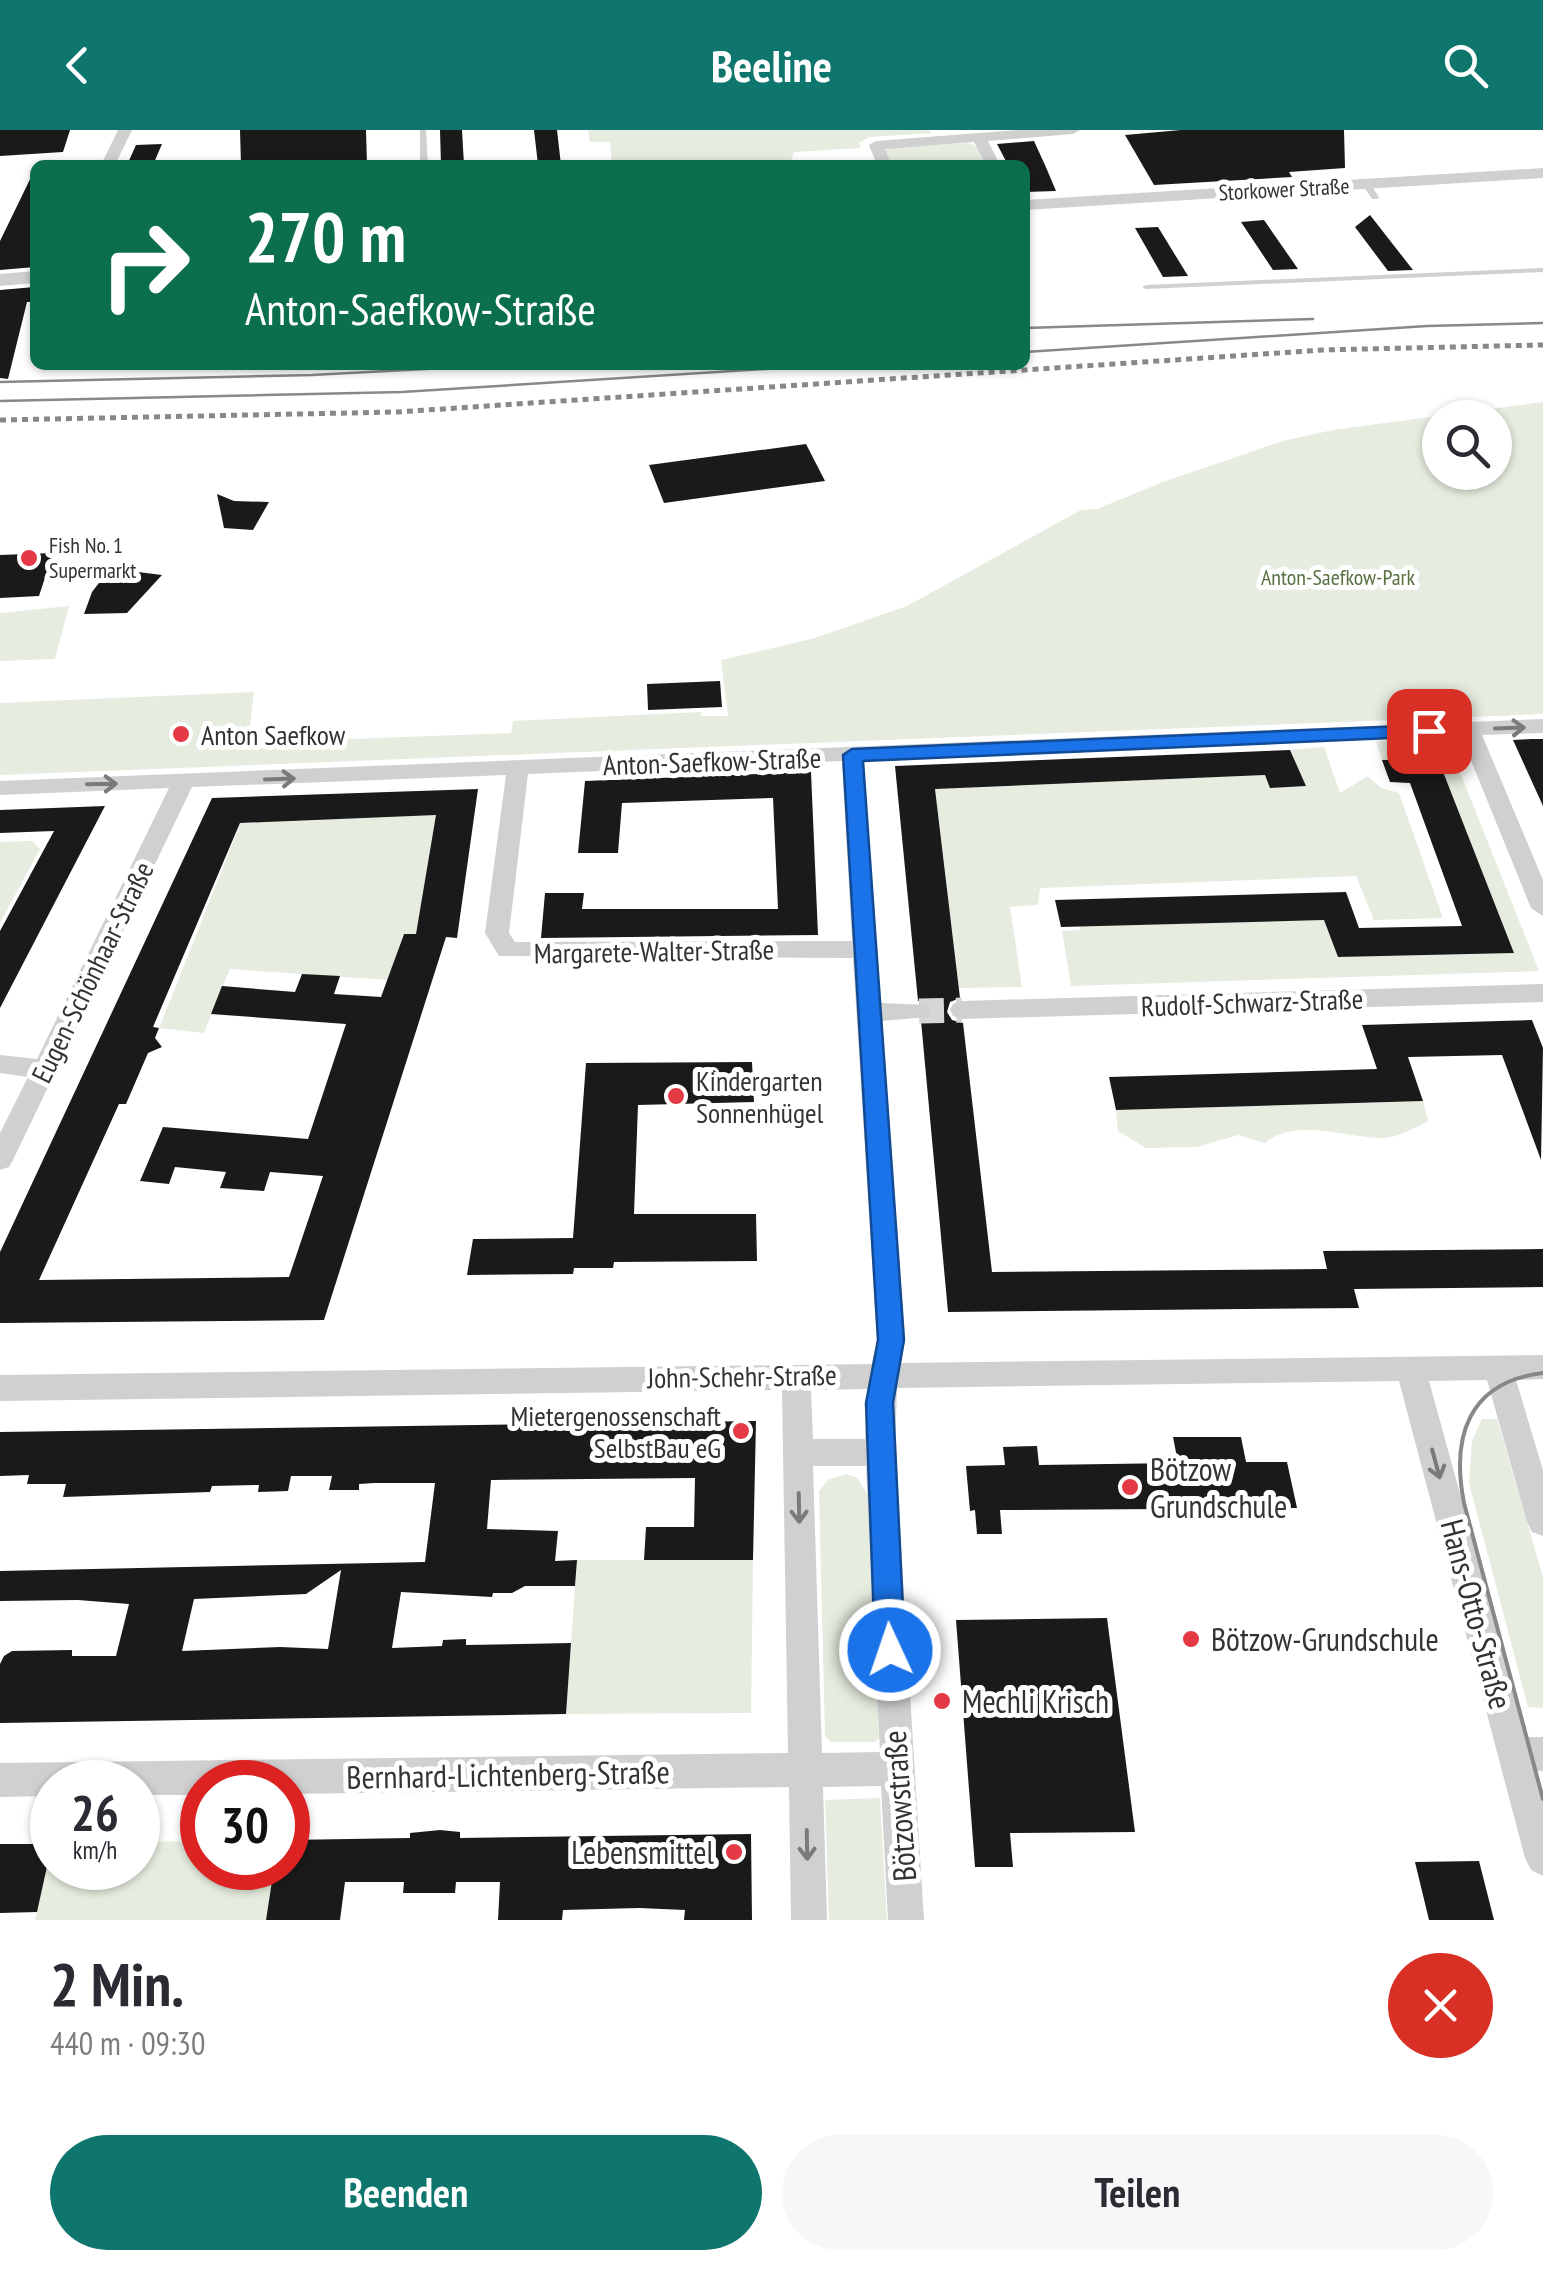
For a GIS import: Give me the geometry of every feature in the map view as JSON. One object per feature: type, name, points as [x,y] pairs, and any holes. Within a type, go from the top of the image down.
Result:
[{"type":"street","points":[[110,160],[124,130]]},
{"type":"street","points":[[882,160],[876,145],[1073,130]]},
{"type":"street","points":[[980,138],[991,160]]},
{"type":"street","name":"Storkower Straße","points":[[1030,217],[1543,174]]},
{"type":"street","name":"Storkower Straße","points":[[1030,205],[1543,187]]},
{"type":"street","points":[[0,264],[30,263]]},
{"type":"street","points":[[0,280],[30,278]]},
{"type":"street","name":"Anton-Saefkow-Straße","points":[[0,788],[1543,726]]},
{"type":"street","points":[[1469,730],[1543,908]]},
{"type":"street","name":"Bötzowstraße","points":[[852,755],[891,1340],[888,1373],[879,1403],[880,1452],[906,1920]]},
{"type":"street","name":"Margarete-Walter-Straße","points":[[518,769],[497,934],[508,950],[866,949]]},
{"type":"street","name":"Eugen-Schönhaar-Straße","points":[[0,1160],[183,783]]},
{"type":"street","name":"Rudolf-Schwarz-Straße","points":[[962,1010],[1543,993]]},
{"type":"street","points":[[872,1012],[919,1011]]},
{"type":"street","points":[[0,1064],[46,1069]]},
{"type":"street","points":[[1498,1367],[1543,1522]]},
{"type":"street","name":"John-Schehr-Straße","points":[[0,1388],[1543,1367]]},
{"type":"street","name":"Hans-Otto-Straße","points":[[1411,1370],[1529,1753],[1543,1858]]},
{"type":"street","points":[[796,1376],[809,1920]]},
{"type":"street","points":[[798,1453],[880,1452]]},
{"type":"street","name":"Bernhard-Lichtenberg-Straße","points":[[0,1780],[896,1770]]},
{"type":"lane","points":[[423,130],[424,160]]},
{"type":"lane","points":[[1146,287],[1543,270]]},
{"type":"green space","points":[[588,130],[932,133],[869,137],[859,143],[861,148],[794,152],[791,160],[612,160],[610,142],[590,142]]},
{"type":"green space","points":[[968,143],[976,146],[983,160],[888,160],[887,148]]},
{"type":"green space","name":"Anton-Saefkow-Park","points":[[1543,402],[1543,714],[0,775],[0,703],[254,692],[248,743],[511,733],[513,721],[701,712],[701,716],[728,716],[721,660],[815,638],[907,606],[1081,510],[1097,509],[1283,441],[1422,418],[1422,490],[1512,490],[1512,406]]},
{"type":"green space","points":[[69,606],[55,659],[0,661],[0,613]]},
{"type":"green space","points":[[1376,741],[1448,742],[1539,971],[1071,986],[1062,931],[1080,930],[1080,926],[1324,920],[1338,957],[1514,953],[1438,760],[1382,760]]},
{"type":"green space","points":[[1324,747],[1340,793],[1368,776],[1381,788],[1399,793],[1443,918],[1374,920],[1356,876],[1040,888],[1038,905],[1010,907],[1022,987],[959,988],[935,788],[1265,775],[1305,785],[1290,750]]},
{"type":"green space","points":[[438,813],[416,934],[403,934],[388,980],[230,969],[204,1033],[159,1028],[242,820]]},
{"type":"green space","points":[[32,841],[40,849],[0,923],[0,842]]},
{"type":"green space","points":[[1423,1101],[1428,1121],[1389,1137],[1306,1130],[1277,1135],[1265,1143],[1238,1135],[1197,1147],[1146,1148],[1118,1131],[1116,1110]]},
{"type":"green space","points":[[1482,1419],[1497,1419],[1543,1577],[1543,1708],[1528,1707],[1469,1483],[1472,1441]]},
{"type":"green space","points":[[846,1474],[857,1478],[869,1496],[879,1738],[875,1742],[831,1742],[825,1736],[819,1491],[828,1480]]},
{"type":"green space","points":[[577,1560],[753,1560],[751,1713],[566,1714]]},
{"type":"green space","points":[[880,1798],[887,1920],[829,1920],[825,1800]]},
{"type":"green space","points":[[180,1841],[180,1890],[271,1890],[266,1920],[35,1920],[42,1890],[160,1890],[160,1842]]},
{"type":"building","points":[[0,130],[70,130],[63,152],[0,156]]},
{"type":"building","points":[[240,130],[366,130],[367,160],[241,160]]},
{"type":"building","points":[[440,130],[462,130],[464,160],[441,160]]},
{"type":"building","points":[[534,130],[557,130],[560,160],[537,160]]},
{"type":"building","points":[[1181,130],[1344,130],[1345,168],[1289,172],[1292,177],[1154,185],[1125,135]]},
{"type":"building","points":[[1034,141],[1056,191],[1030,192],[1030,160],[1005,160],[997,144]]},
{"type":"building","points":[[162,144],[155,160],[129,160],[136,145]]},
{"type":"building","points":[[30,179],[30,267],[0,270],[0,241]]},
{"type":"building","points":[[1370,215],[1413,270],[1388,271],[1355,227]]},
{"type":"building","points":[[1264,220],[1298,269],[1273,270],[1241,222]]},
{"type":"building","points":[[1158,227],[1188,276],[1163,277],[1135,228]]},
{"type":"building","points":[[30,287],[30,302],[8,379],[0,378],[0,290]]},
{"type":"building","points":[[806,444],[825,481],[664,503],[649,465]]},
{"type":"building","points":[[217,494],[234,501],[269,502],[253,530],[224,528]]},
{"type":"building","points":[[53,553],[39,596],[0,598],[0,555]]},
{"type":"building","points":[[130,571],[162,575],[127,613],[84,614],[92,592],[105,575],[125,578]]},
{"type":"building","points":[[720,681],[722,707],[648,710],[647,684]]},
{"type":"building","points":[[1543,739],[1543,806],[1513,740]]},
{"type":"building","points":[[1290,750],[1306,786],[1270,788],[1265,775],[935,789],[960,998],[950,1002],[947,1012],[952,1020],[963,1023],[992,1272],[1327,1269],[1323,1251],[1543,1249],[1543,1287],[1354,1289],[1359,1308],[948,1312],[921,1021],[931,1019],[934,1009],[928,1001],[918,1001],[895,766]]},
{"type":"building","points":[[1438,759],[1514,953],[1338,957],[1324,920],[1061,927],[1055,900],[1346,892],[1359,928],[1462,926],[1410,783],[1390,782],[1382,760]]},
{"type":"building","points":[[811,772],[818,935],[541,938],[545,893],[584,893],[582,909],[778,909],[773,798],[622,803],[618,853],[578,853],[585,781]]},
{"type":"building","points":[[478,789],[457,938],[446,937],[324,1320],[0,1323],[0,1252],[212,798]],"holes":[[[436,815],[416,934],[404,934],[381,997],[334,994],[340,976],[302,974],[295,992],[222,986],[211,1014],[346,1024],[308,1139],[163,1127],[140,1181],[169,1184],[175,1167],[226,1172],[220,1188],[264,1191],[270,1172],[323,1176],[289,1277],[39,1280],[119,1104],[126,1104],[148,1053],[162,1047],[155,1038],[159,1028],[153,1027],[240,823]]]},
{"type":"building","points":[[105,806],[0,1008],[0,931],[54,831],[0,833],[0,810]]},
{"type":"building","points":[[1532,1020],[1543,1048],[1541,1160],[1502,1055],[1408,1057],[1423,1101],[1116,1110],[1109,1077],[1377,1069],[1362,1025]]},
{"type":"building","points":[[752,1062],[754,1102],[638,1105],[634,1214],[756,1214],[757,1261],[614,1262],[613,1268],[574,1268],[573,1274],[467,1275],[473,1239],[573,1238],[586,1063]]},
{"type":"building","points":[[756,1421],[753,1560],[644,1560],[646,1527],[694,1527],[695,1478],[491,1480],[487,1529],[558,1531],[555,1561],[577,1560],[575,1586],[525,1586],[512,1593],[493,1593],[492,1597],[401,1592],[392,1648],[442,1646],[443,1640],[466,1639],[466,1645],[571,1643],[566,1714],[0,1723],[0,1664],[4,1656],[12,1651],[72,1650],[72,1656],[116,1656],[129,1604],[0,1601],[0,1571],[425,1562],[435,1483],[374,1483],[359,1484],[359,1490],[329,1490],[332,1476],[291,1476],[288,1491],[258,1492],[259,1485],[212,1486],[210,1492],[63,1497],[66,1484],[27,1484],[29,1475],[0,1476],[0,1432]],"holes":[[[341,1570],[328,1649],[280,1647],[182,1651],[194,1599],[306,1594]]]},
{"type":"building","name":"Bötzow Grundschule","points":[[1173,1437],[1241,1437],[1246,1462],[1287,1462],[1297,1508],[1000,1510],[1002,1534],[977,1534],[975,1510],[970,1511],[966,1466],[1005,1465],[1003,1447],[1037,1446],[1039,1465],[1178,1463]]},
{"type":"building","points":[[1107,1618],[1135,1832],[1010,1833],[1013,1867],[975,1867],[956,1620]]},
{"type":"building","points":[[460,1832],[460,1838],[751,1834],[752,1920],[684,1920],[685,1910],[639,1908],[563,1910],[562,1920],[498,1920],[500,1882],[456,1882],[455,1893],[403,1893],[404,1882],[345,1882],[340,1920],[266,1920],[271,1890],[310,1890],[310,1840],[410,1838],[410,1833]]},
{"type":"building","points":[[0,1844],[30,1844],[30,1890],[42,1890],[37,1912],[0,1913]]},
{"type":"building","points":[[1479,1861],[1494,1920],[1429,1920],[1415,1862]]},
{"type":"tunnel","points":[[919,1011],[962,1010]]},
{"type":"tram line","points":[[1030,328],[1313,319]]},
{"type":"tram line","points":[[1030,352],[1427,326],[1543,323]]},
{"type":"tram line","points":[[0,382],[406,370]]},
{"type":"tram line","points":[[0,401],[402,392],[750,370]]},
{"type":"tram line","points":[[1543,1373],[1518,1378],[1482,1401],[1470,1417],[1460,1456],[1464,1503],[1543,1799]]},
{"type":"railway","points":[[1030,370],[1323,350],[1543,345]]},
{"type":"railway","points":[[0,420],[397,412],[1024,370]]},
{"type":"place","name":"Fish No. 1 Supermarkt","points":[[29,558]]},
{"type":"place","name":"Anton Saefkow","points":[[181,734]]},
{"type":"place","name":"Kindergarten Sonnenhügel","points":[[676,1096]]},
{"type":"place","name":"Mietergenossenschaft SelbstBau eG","points":[[741,1431]]},
{"type":"place","name":"Bötzow Grundschule","points":[[1130,1487]]},
{"type":"place","name":"Bötzow-Grundschule","points":[[1191,1639]]},
{"type":"place","name":"Mechli Krisch","points":[[942,1701]]},
{"type":"place","name":"Lebensmittel","points":[[734,1852]]},
{"type":"route","points":[[890,1650],[879,1403],[888,1373],[891,1340],[852,755],[1429,731]]}]
